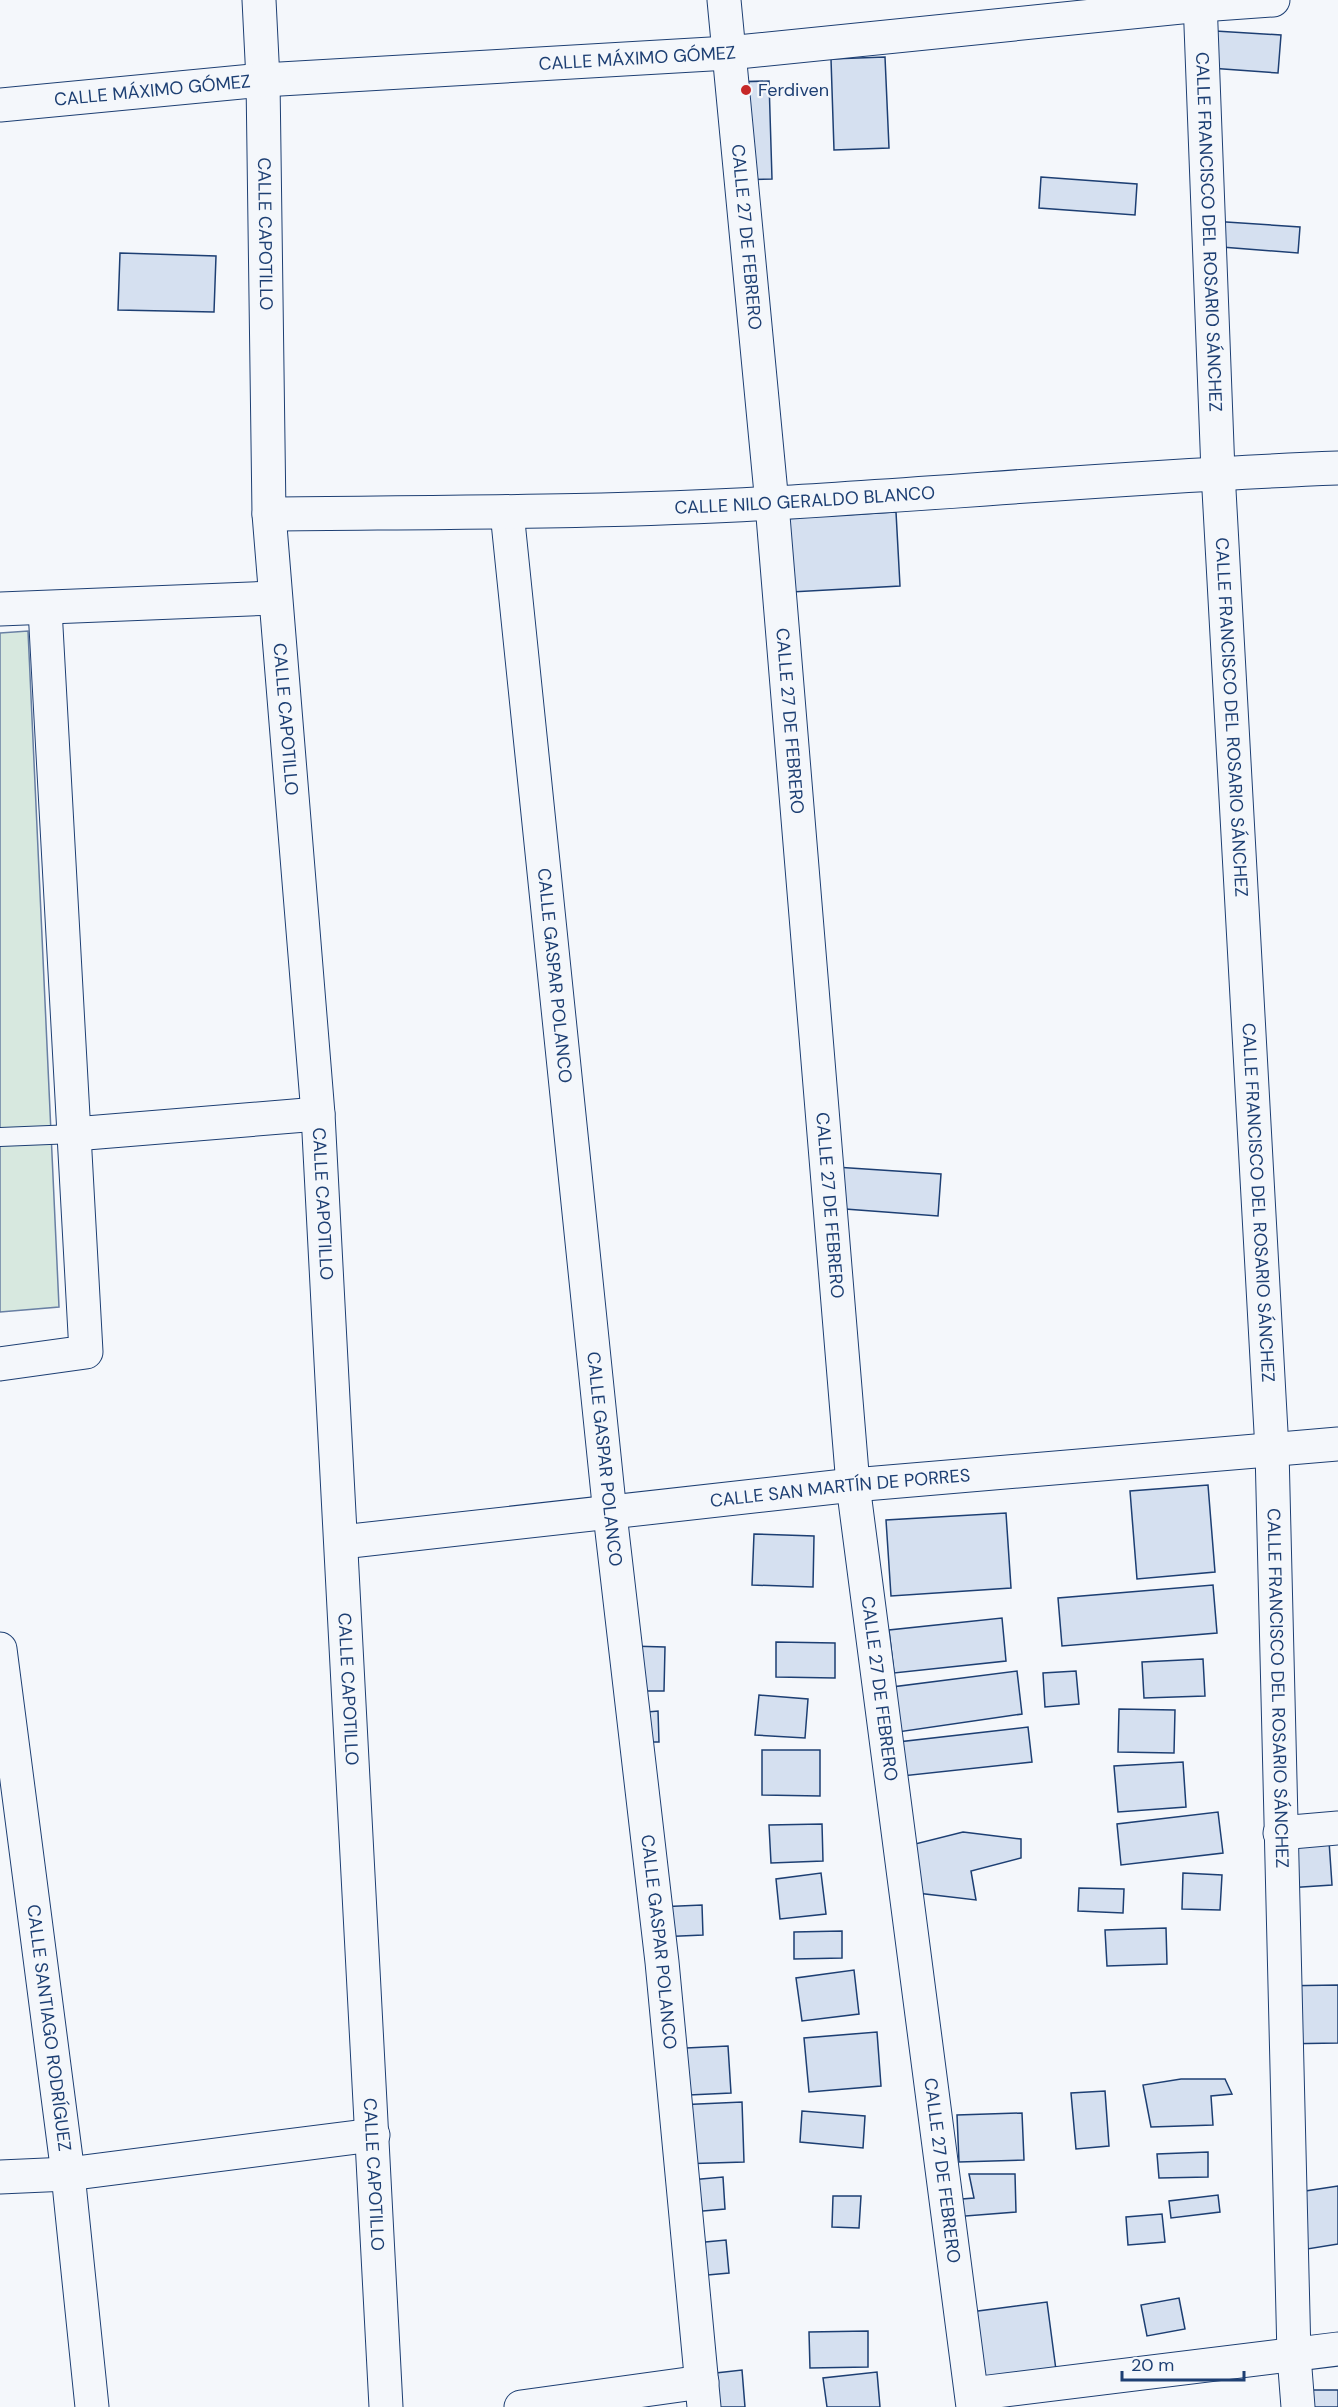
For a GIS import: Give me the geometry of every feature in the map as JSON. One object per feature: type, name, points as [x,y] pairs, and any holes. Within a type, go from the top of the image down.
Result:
[{"type":"street","name":"CALLE CAPOTILLO","points":[[259,0],[263,80],[268,514],[318,1113],[386,2407]]},
{"type":"street","name":"CALLE 27 DE FEBRERO","points":[[724,0],[772,504],[853,1485],[973,2400]]},
{"type":"street","name":"CALLE MÁXIMO GÓMEZ","points":[[0,105],[263,80],[728,53],[1200,2],[1273,0]]},
{"type":"street","name":"CALLE FRANCISCO DEL ROSARIO SÁNCHEZ","points":[[1200,2],[1218,472],[1272,1450],[1294,2356],[1298,2407]]},
{"type":"street","name":"CALLE NILO GERALDO BLANCO","points":[[268,514],[507,512],[772,504],[1218,472],[1338,468]]},
{"type":"street","name":"CALLE GASPAR POLANCO","points":[[507,512],[610,1514],[662,1962],[703,2394]]},
{"type":"street","points":[[0,609],[275,598]]},
{"type":"street","points":[[0,1364],[86,1352],[45,609]]},
{"type":"street","points":[[75,1134],[318,1113]]},
{"type":"street","name":"CALLE SAN MARTÍN DE PORRES","points":[[342,1542],[610,1514],[853,1485],[1338,1444]]},
{"type":"street","name":"CALLE SANTIAGO RODRÍGUEZ","points":[[0,1650],[68,2174],[92,2407]]},
{"type":"street","points":[[1281,1833],[1338,1828]]},
{"type":"street","points":[[0,2177],[68,2174],[373,2136]]},
{"type":"street","points":[[973,2400],[1338,2349]]},
{"type":"street","points":[[521,2407],[703,2394]]},
{"type":"lane","points":[[0,1137],[75,1134]]},
{"type":"shaded area","points":[[28,631],[59,1307],[0,1312],[0,633]]},
{"type":"building","points":[[1199,30],[1281,35],[1278,73],[1196,67]]},
{"type":"building","points":[[885,57],[889,148],[834,150],[831,59]]},
{"type":"building","points":[[769,81],[772,179],[732,180],[729,82]]},
{"type":"building","points":[[1041,177],[1137,184],[1135,215],[1039,208]]},
{"type":"building","points":[[1211,221],[1300,227],[1298,253],[1209,246]]},
{"type":"building","points":[[120,253],[216,256],[214,312],[118,310]]},
{"type":"building","points":[[896,512],[900,586],[773,593],[769,519]]},
{"type":"building","points":[[835,1167],[941,1174],[938,1216],[832,1208]]},
{"type":"building","points":[[1208,1485],[1215,1572],[1137,1579],[1130,1491]]},
{"type":"building","points":[[1006,1513],[1011,1588],[891,1596],[886,1520]]},
{"type":"building","points":[[754,1534],[814,1536],[813,1587],[752,1585]]},
{"type":"building","points":[[1213,1585],[1217,1633],[1062,1646],[1058,1598]]},
{"type":"building","points":[[1002,1618],[1006,1661],[894,1673],[889,1630]]},
{"type":"building","points":[[776,1642],[835,1643],[835,1678],[776,1677]]},
{"type":"building","points":[[629,1646],[665,1647],[664,1691],[628,1691]]},
{"type":"building","points":[[1203,1659],[1205,1696],[1144,1698],[1142,1662]]},
{"type":"building","points":[[1017,1671],[1022,1714],[898,1732],[892,1687]]},
{"type":"building","points":[[1076,1671],[1079,1704],[1045,1707],[1043,1673]]},
{"type":"building","points":[[759,1695],[808,1699],[805,1738],[755,1735]]},
{"type":"building","points":[[1119,1709],[1175,1710],[1174,1753],[1118,1752]]},
{"type":"building","points":[[658,1711],[659,1742],[638,1742],[636,1713]]},
{"type":"building","points":[[1028,1727],[1032,1762],[902,1776],[898,1742]]},
{"type":"building","points":[[762,1750],[820,1750],[820,1796],[762,1795]]},
{"type":"building","points":[[1183,1762],[1186,1807],[1118,1812],[1114,1766]]},
{"type":"building","points":[[1218,1812],[1223,1853],[1121,1865],[1117,1824]]},
{"type":"building","points":[[822,1824],[823,1861],[771,1863],[769,1825]]},
{"type":"building","points":[[963,1832],[1021,1839],[1021,1858],[971,1871],[976,1900],[917,1893],[915,1844]]},
{"type":"building","points":[[1329,1841],[1332,1885],[1272,1889],[1269,1845]]},
{"type":"building","points":[[821,1873],[826,1914],[780,1919],[776,1879]]},
{"type":"building","points":[[1183,1873],[1222,1875],[1220,1910],[1182,1909]]},
{"type":"building","points":[[1079,1888],[1124,1889],[1123,1913],[1078,1911]]},
{"type":"building","points":[[702,1905],[703,1935],[658,1937],[657,1907]]},
{"type":"building","points":[[1166,1928],[1167,1964],[1107,1966],[1105,1930]]},
{"type":"building","points":[[842,1931],[842,1958],[794,1959],[794,1932]]},
{"type":"building","points":[[854,1970],[859,2014],[802,2021],[796,1978]]},
{"type":"building","points":[[1338,1985],[1338,2043],[1278,2044],[1277,1986]]},
{"type":"building","points":[[877,2032],[881,2086],[809,2092],[804,2038]]},
{"type":"building","points":[[728,2046],[731,2093],[668,2096],[665,2049]]},
{"type":"building","points":[[1181,2079],[1225,2079],[1232,2094],[1211,2096],[1213,2125],[1151,2127],[1143,2085]]},
{"type":"building","points":[[1105,2091],[1109,2146],[1076,2149],[1071,2093]]},
{"type":"building","points":[[742,2102],[744,2162],[679,2164],[677,2105]]},
{"type":"building","points":[[802,2111],[865,2116],[863,2148],[800,2142]]},
{"type":"building","points":[[1022,2113],[1024,2160],[959,2162],[957,2115]]},
{"type":"building","points":[[1208,2152],[1208,2177],[1159,2178],[1157,2154]]},
{"type":"building","points":[[969,2174],[1015,2174],[1016,2212],[953,2217],[949,2200],[974,2198]]},
{"type":"building","points":[[723,2177],[725,2209],[692,2212],[690,2180]]},
{"type":"building","points":[[1338,2186],[1338,2244],[1295,2251],[1286,2194]]},
{"type":"building","points":[[1218,2195],[1220,2212],[1171,2218],[1169,2201]]},
{"type":"building","points":[[833,2196],[861,2196],[859,2228],[832,2227]]},
{"type":"building","points":[[1162,2214],[1165,2242],[1128,2245],[1126,2217]]},
{"type":"building","points":[[726,2240],[729,2273],[697,2276],[695,2243]]},
{"type":"building","points":[[1179,2298],[1185,2329],[1147,2336],[1141,2305]]},
{"type":"building","points":[[1047,2302],[1056,2370],[972,2381],[963,2313]]},
{"type":"building","points":[[868,2331],[868,2367],[810,2368],[809,2332]]},
{"type":"building","points":[[742,2370],[745,2407],[710,2407],[707,2374]]},
{"type":"building","points":[[877,2372],[880,2407],[827,2407],[823,2378]]},
{"type":"building","points":[[1300,2390],[1338,2390],[1338,2407],[1300,2407]]},
{"type":"place","name":"Ferdiven","points":[[746,90]]}]
